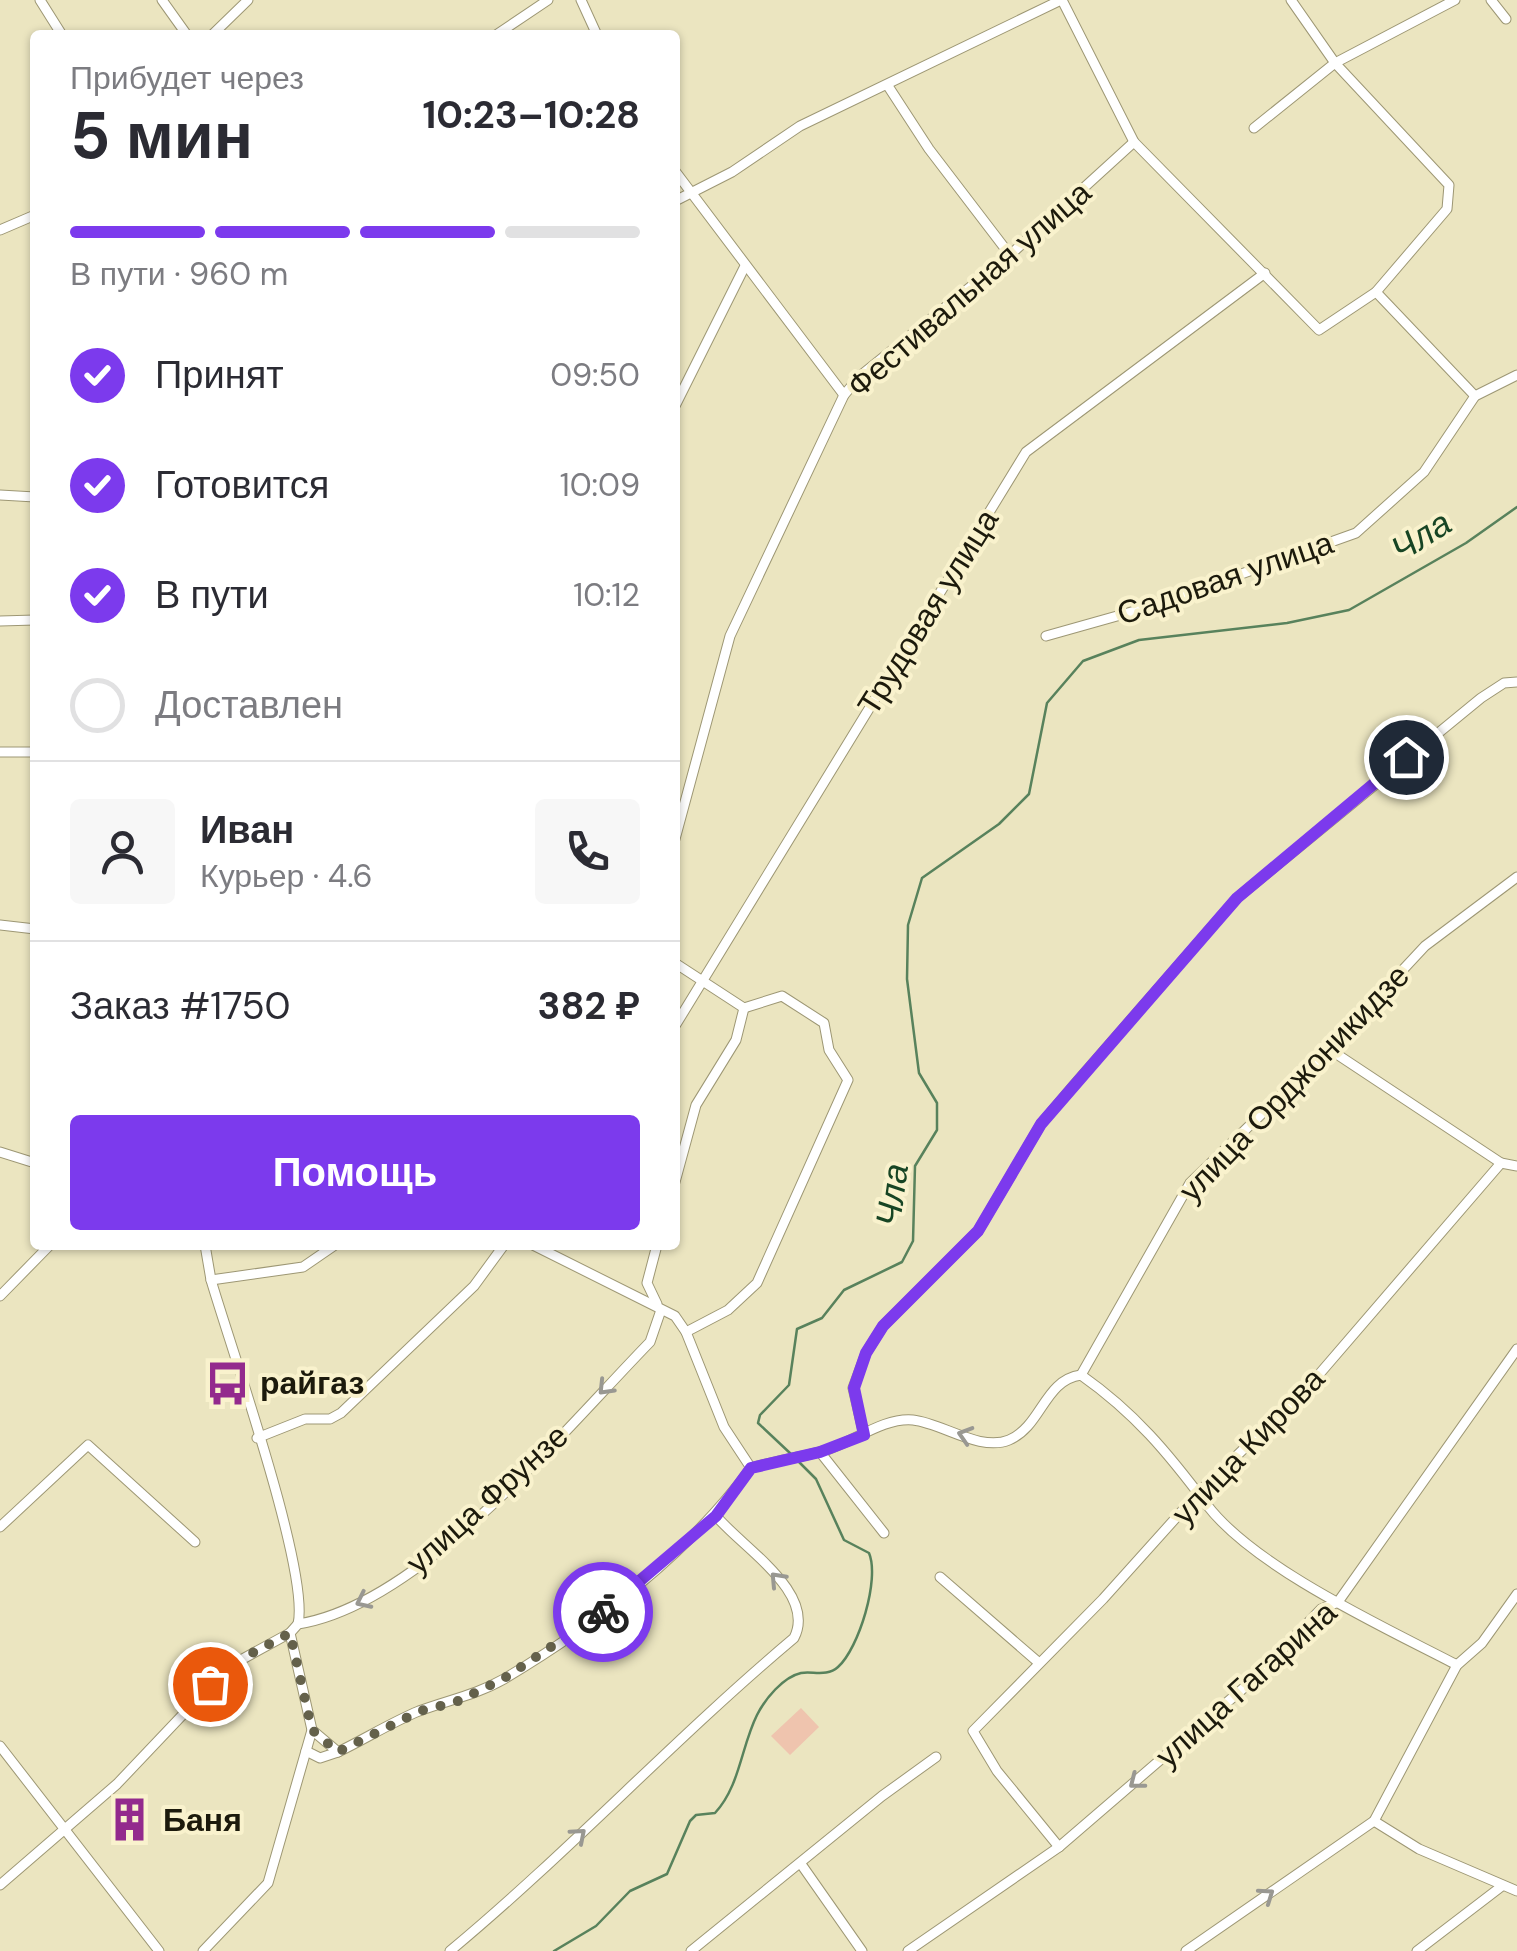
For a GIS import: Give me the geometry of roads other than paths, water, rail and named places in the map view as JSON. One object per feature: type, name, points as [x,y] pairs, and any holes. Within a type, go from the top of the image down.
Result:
[{"type":"street","points":[[40,0],[59,30]]},
{"type":"street","points":[[162,0],[183,30]]},
{"type":"street","points":[[217,30],[248,0]]},
{"type":"street","points":[[503,30],[548,0]]},
{"type":"street","points":[[581,0],[595,30]]},
{"type":"street","points":[[680,199],[732,172],[800,126],[1061,0],[1134,142],[1319,330],[1376,292],[1448,209],[1448,184],[1335,63],[1291,0]]},
{"type":"street","points":[[1254,128],[1335,63],[1456,0]]},
{"type":"street","points":[[1491,0],[1506,19]]},
{"type":"street","points":[[888,86],[929,149],[1010,255]]},
{"type":"street","name":"Фестивальная улица","points":[[680,821],[730,636],[844,395],[917,327],[1010,255],[1134,142]]},
{"type":"street","points":[[680,179],[844,395]]},
{"type":"street","points":[[0,230],[30,217]]},
{"type":"street","points":[[680,396],[746,266]]},
{"type":"street","name":"Трудовая улица","points":[[680,1018],[1026,452],[1265,273]]},
{"type":"street","points":[[1376,292],[1474,396],[1517,375]]},
{"type":"street","name":"Садовая улица","points":[[1046,636],[1149,606],[1356,533],[1424,472],[1474,396]]},
{"type":"street","points":[[0,495],[30,497]]},
{"type":"street","points":[[0,620],[30,620]]},
{"type":"street","points":[[864,1435],[854,1388],[866,1353],[883,1326],[978,1231],[1041,1124],[1073,1086],[1237,898],[1380,777],[1504,683],[1517,682]]},
{"type":"street","points":[[0,752],[30,752]]},
{"type":"street","name":"улица Орджоникидзе","points":[[1081,1375],[1190,1183],[1330,1049],[1425,946],[1517,877]]},
{"type":"street","points":[[0,925],[30,928]]},
{"type":"street","points":[[680,966],[744,1008]]},
{"type":"street","points":[[686,1332],[728,1310],[757,1283],[848,1080],[829,1050],[824,1023],[808,1011],[782,996],[744,1008]]},
{"type":"street","points":[[680,1164],[696,1105],[736,1040],[744,1008]]},
{"type":"street","points":[[1330,1049],[1501,1163],[1517,1166]]},
{"type":"street","points":[[0,1152],[30,1161]]},
{"type":"street","name":"улица Кирова","points":[[1059,1847],[997,1771],[973,1730],[1104,1599],[1200,1491],[1309,1386],[1501,1163]]},
{"type":"street","points":[[0,1296],[45,1250]]},
{"type":"street","points":[[203,1951],[268,1884],[312,1730],[294,1629],[301,1612],[291,1553],[211,1280],[206,1250]]},
{"type":"street","points":[[211,1280],[303,1267],[328,1250]]},
{"type":"street","points":[[257,1438],[305,1419],[330,1419],[342,1413],[474,1286],[500,1250]]},
{"type":"street","points":[[543,1250],[675,1316],[686,1332],[724,1427],[751,1468]]},
{"type":"street","points":[[656,1250],[647,1284],[661,1310]]},
{"type":"street","name":"улица Фрунзе","points":[[0,1885],[64,1833],[228,1666],[294,1629],[324,1620],[377,1594],[478,1516],[650,1342],[661,1310]]},
{"type":"street","name":"улица Гагарина","points":[[908,1951],[1059,1847],[1253,1680],[1321,1608],[1338,1602],[1517,1349]]},
{"type":"street","points":[[306,1751],[320,1758],[338,1752],[420,1711],[456,1702],[503,1679],[597,1618],[716,1516],[751,1468],[820,1452],[898,1420],[915,1420],[992,1443],[1008,1440],[1023,1432],[1068,1377],[1081,1375],[1158,1439],[1200,1491],[1207,1506],[1290,1574],[1457,1665]]},
{"type":"street","points":[[0,1527],[88,1445],[196,1542]]},
{"type":"street","points":[[820,1452],[884,1533]]},
{"type":"street","points":[[450,1951],[508,1902],[718,1702],[794,1638],[800,1625],[795,1598],[716,1516]]},
{"type":"street","points":[[940,1577],[1038,1662]]},
{"type":"street","points":[[1186,1951],[1374,1821],[1457,1665],[1482,1643],[1517,1594]]},
{"type":"street","points":[[312,1730],[338,1752]]},
{"type":"street","points":[[0,1746],[159,1951]]},
{"type":"street","points":[[691,1951],[936,1757]]},
{"type":"street","points":[[1374,1821],[1418,1849],[1517,1891]]},
{"type":"street","points":[[800,1864],[862,1951]]},
{"type":"street","points":[[1417,1951],[1502,1886]]},
{"type":"waterway","name":"Чла","points":[[791,1454],[758,1423],[760,1415],[789,1385],[797,1329],[822,1318],[844,1290],[902,1262],[913,1241],[915,1166],[937,1130],[937,1103],[919,1073],[907,979],[908,925],[922,878],[999,824],[1029,794],[1047,703],[1083,661],[1139,640],[1287,623],[1349,610],[1466,543],[1517,507]]},
{"type":"waterway","name":"Чла","points":[[554,1951],[596,1926],[630,1891],[667,1874],[690,1821],[696,1815],[715,1813],[723,1802],[752,1727],[770,1696],[794,1675],[834,1670],[853,1645],[870,1595],[869,1553],[844,1540],[816,1479],[797,1460]]},
{"type":"place","name":"райгаз","points":[[227,1383]]},
{"type":"place","name":"Баня","points":[[130,1820]]}]
